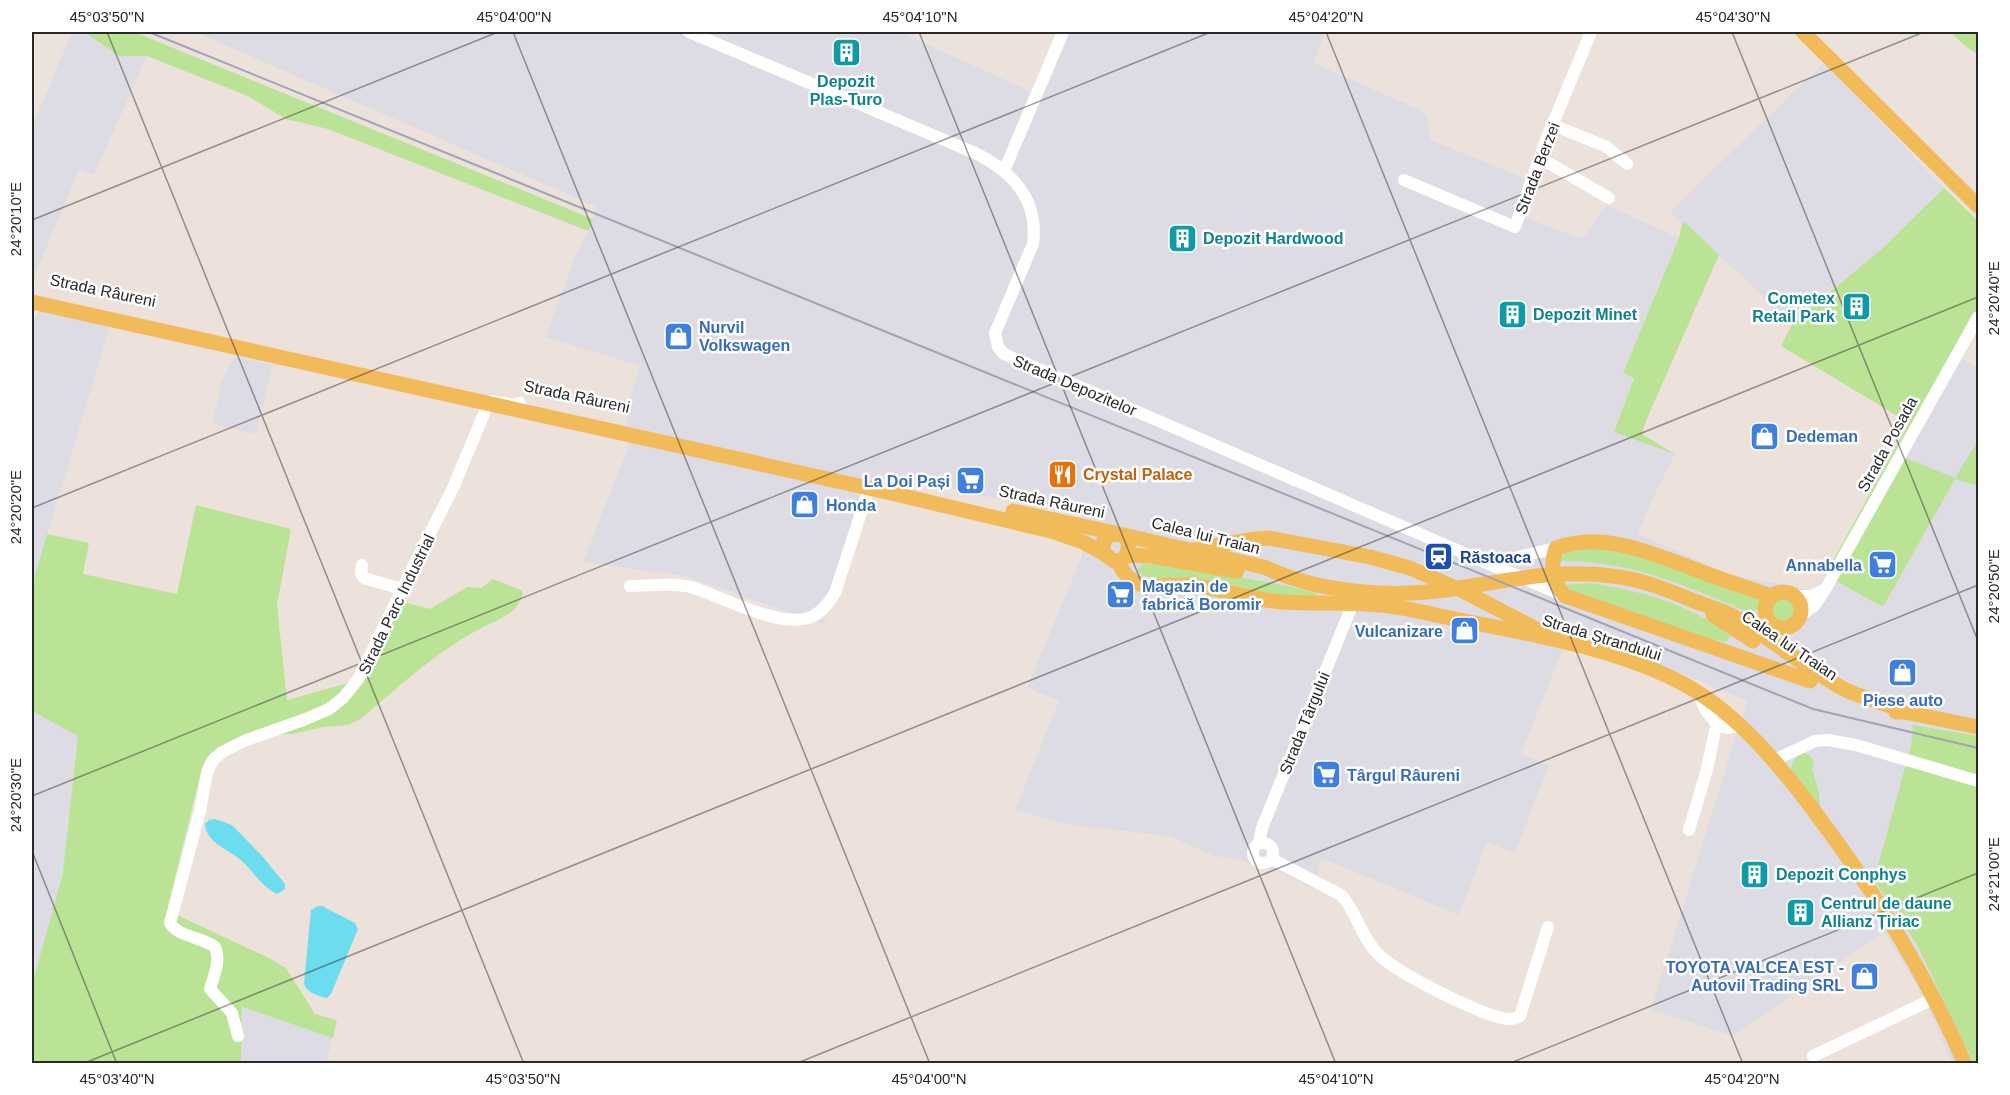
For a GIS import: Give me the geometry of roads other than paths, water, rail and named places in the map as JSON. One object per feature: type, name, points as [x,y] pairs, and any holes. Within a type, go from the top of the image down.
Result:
[{"type":"main road","points":[[1803,32],[1978,206]]},
{"type":"main road","name":"Strada Râureni","points":[[32,293],[1119,534]]},
{"type":"main road","name":"Strada Râureni","points":[[32,302],[869,488],[1051,531],[1076,539],[1103,553]]},
{"type":"main road","points":[[1119,534],[1130,546],[1123,558],[1110,560],[1103,553],[1104,540],[1119,534]]},
{"type":"main road","name":"Calea lui Traian","points":[[1119,534],[1264,567],[1278,574],[1342,589],[1392,594],[1445,590],[1530,577],[1576,574],[1632,579],[1676,592],[1738,625],[1845,690],[1863,698],[1892,705],[1905,712]]},
{"type":"main road","points":[[1194,550],[1255,539],[1276,539],[1394,563],[1465,592],[1557,640]]},
{"type":"main road","points":[[1800,663],[1795,656],[1792,644],[1801,605],[1796,596],[1787,592],[1772,596],[1624,546],[1589,541],[1556,548],[1552,562],[1553,579],[1565,596],[1810,681]]},
{"type":"main road","name":"Calea lui Traian","points":[[1123,558],[1151,556],[1262,575],[1278,574]]},
{"type":"main road","name":"Strada Ștrandului","points":[[1123,558],[1121,569],[1128,578],[1142,585],[1194,586],[1282,602],[1388,605],[1557,640],[1654,670],[1699,693],[1741,726],[1774,762],[1855,865],[1893,924],[1965,1064]]},
{"type":"main road","points":[[1450,618],[1458,616],[1466,609],[1465,592]]},
{"type":"main road","points":[[1772,596],[1767,602],[1765,611],[1775,626],[1787,628],[1797,620]]},
{"type":"main road","points":[[1728,652],[1736,645],[1738,625],[1765,611]]},
{"type":"main road","name":"Calea lui Traian","points":[[1738,625],[1810,681],[1838,697],[1879,710],[1905,712],[1978,727]]},
{"type":"street","name":"Strada Depozitelor","points":[[689,32],[975,153],[1004,171],[1025,197],[1033,215],[1035,230],[1033,243],[995,333],[998,348],[1004,354],[1473,557],[1510,559],[1556,548]]},
{"type":"street","points":[[1004,171],[1063,32]]},
{"type":"street","name":"Strada Berzei","points":[[1404,180],[1515,226],[1591,32]]},
{"type":"street","points":[[1553,125],[1606,147],[1627,164]]},
{"type":"street","points":[[1540,158],[1609,198]]},
{"type":"street","name":"Strada Posada","points":[[1797,620],[1815,605],[1826,588],[1978,317]]},
{"type":"street","points":[[455,388],[463,394],[484,398],[488,404],[492,401],[515,405],[520,403]]},
{"type":"street","name":"Strada Parc Industrial","points":[[238,1036],[232,1013],[210,989],[218,954],[215,946],[178,931],[171,927],[170,923],[200,810],[207,773],[213,760],[222,752],[244,741],[318,715],[343,698],[359,678],[453,488],[488,404]]},
{"type":"street","points":[[630,586],[683,586],[763,614],[793,619],[810,618],[825,607],[835,593],[869,488]]},
{"type":"street","points":[[1473,557],[1565,596]]},
{"type":"street","points":[[362,565],[361,574],[364,578],[402,589]]},
{"type":"street","points":[[1796,596],[1811,596],[1826,588]]},
{"type":"street","name":"Strada Târgului","points":[[1353,603],[1260,833],[1259,843],[1270,845],[1273,852],[1272,859],[1341,895],[1369,944],[1390,965],[1447,995],[1498,1017],[1509,1019],[1520,1016],[1548,927]]},
{"type":"street","points":[[1699,693],[1708,716],[1719,726],[1741,726]]},
{"type":"street","points":[[1689,831],[1707,769],[1715,731],[1719,726]]},
{"type":"street","points":[[1774,762],[1815,741],[1828,740],[1856,745],[1978,781]]},
{"type":"street","points":[[1813,1056],[1933,999]]},
{"type":"water","points":[[215,819],[232,825],[263,857],[285,884],[285,889],[277,894],[272,891],[238,857],[214,842],[205,824]]},
{"type":"water","points":[[318,906],[355,923],[358,929],[331,994],[327,998],[309,991],[304,983],[311,910]]},
{"type":"railway","points":[[149,32],[1813,709],[1978,748]]},
{"type":"place","name":"Depozit Plas-Turo","points":[[846,53]]},
{"type":"place","name":"Depozit Hardwood","points":[[1182,238]]},
{"type":"place","name":"Cometex Retail Park","points":[[1856,307]]},
{"type":"place","name":"Depozit Minet","points":[[1512,314]]},
{"type":"place","name":"Nurvil Volkswagen","points":[[678,336]]},
{"type":"place","name":"Dedeman","points":[[1765,436]]},
{"type":"place","name":"Crystal Palace","points":[[1062,474]]},
{"type":"place","name":"La Doi Pași","points":[[971,481]]},
{"type":"place","name":"Honda","points":[[805,505]]},
{"type":"place","name":"Răstoaca","points":[[1439,557]]},
{"type":"place","name":"Annabella","points":[[1883,565]]},
{"type":"place","name":"Magazin de fabrică Boromir","points":[[1121,595]]},
{"type":"place","name":"Vulcanizare","points":[[1464,631]]},
{"type":"place","name":"Piese auto","points":[[1903,672]]},
{"type":"place","name":"Târgul Râureni","points":[[1326,775]]},
{"type":"place","name":"Depozit Conphys","points":[[1755,874]]},
{"type":"place","name":"Centrul de daune Allianz Țiriac","points":[[1800,912]]},
{"type":"place","name":"TOYOTA VALCEA EST - Autovil Trading SRL","points":[[1865,976]]}]
